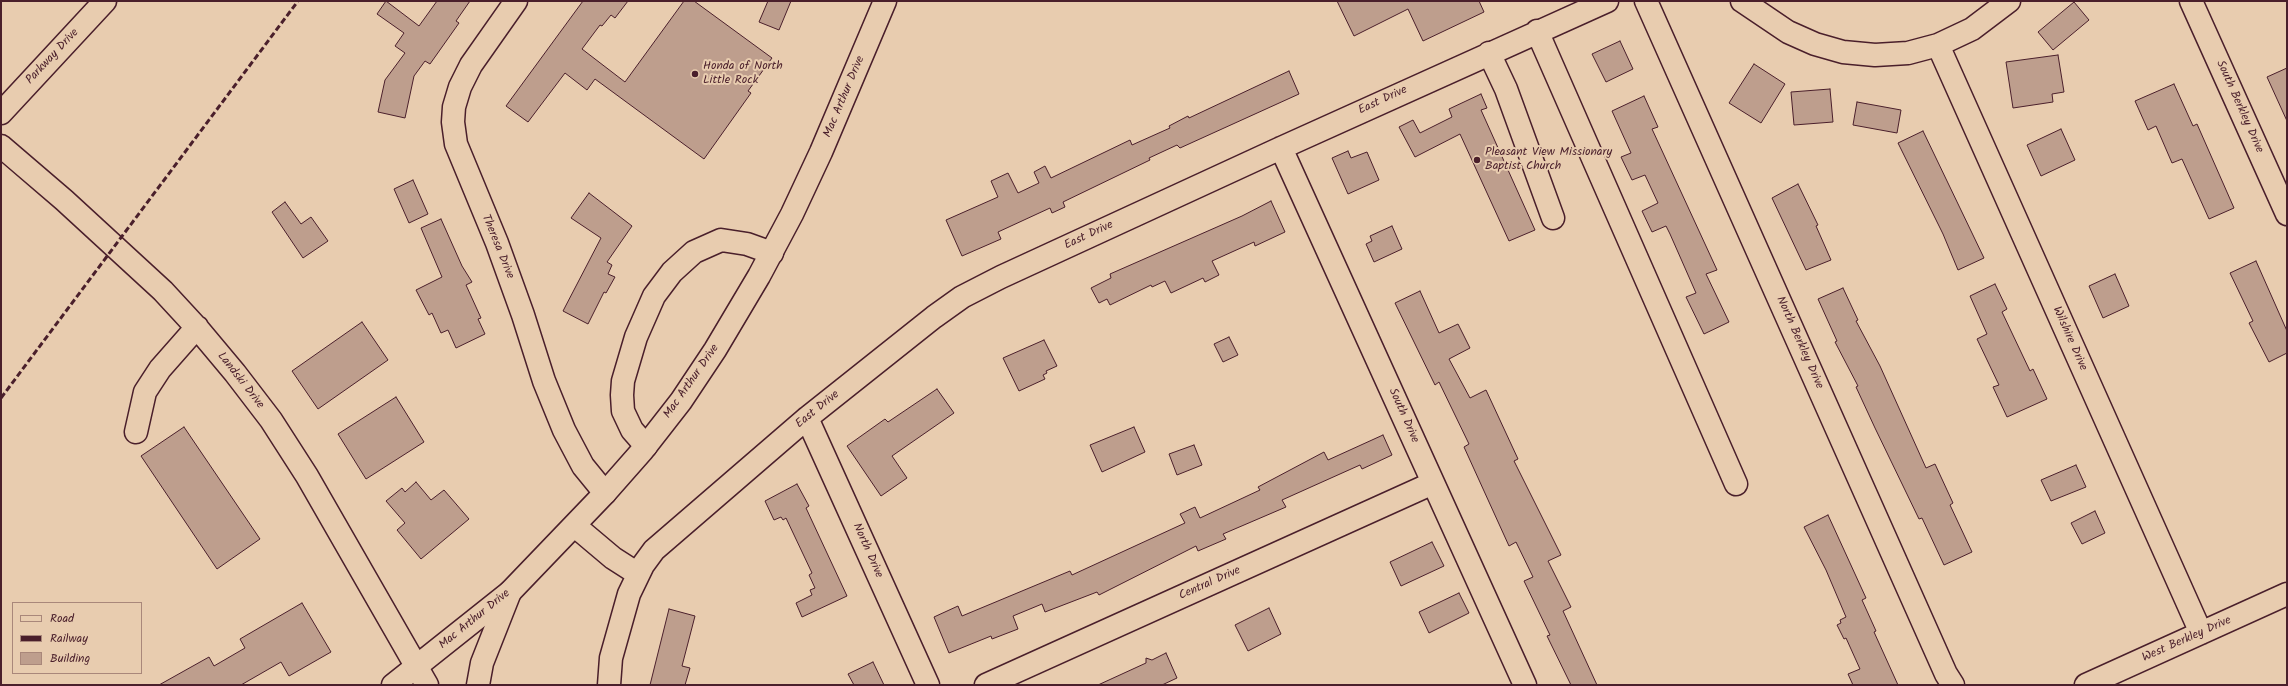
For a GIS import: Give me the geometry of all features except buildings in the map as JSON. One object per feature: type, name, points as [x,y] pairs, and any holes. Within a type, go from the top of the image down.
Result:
[{"type":"street","name":"Parkway Drive","points":[[1,112],[105,1]]},
{"type":"street","name":"Theresa Drive","points":[[516,1],[471,65],[460,86],[454,107],[453,122],[456,144],[497,243],[524,315],[544,381],[564,430],[583,466],[605,493]]},
{"type":"street","name":"Mac Arthur Drive","points":[[393,685],[510,592],[575,526],[605,493],[646,446],[681,401],[715,350],[772,252],[821,152],[885,1]]},
{"type":"street","name":"East Drive","points":[[609,685],[611,658],[620,619],[638,574],[654,550],[807,418],[962,297],[1001,277],[1281,148],[1537,31],[1607,1]]},
{"type":"street","name":"North Berkley Drive","points":[[1646,1],[1943,666],[1953,685]]},
{"type":"street","points":[[1742,1],[1788,32],[1815,44],[1843,52],[1875,55],[1908,53],[1938,45],[1972,30],[2009,1]]},
{"type":"street","name":"South Berkley Drive","points":[[2191,1],[2287,214]]},
{"type":"street","points":[[1537,31],[1736,484]]},
{"type":"street","name":"Wilshire Drive","points":[[1938,45],[2201,633]]},
{"type":"street","points":[[1489,53],[1506,89],[1553,218]]},
{"type":"street","name":"Landski Drive","points":[[1,146],[163,291],[197,327],[244,384],[307,476],[427,685]]},
{"type":"street","name":"South Drive","points":[[1281,148],[1525,685]]},
{"type":"street","points":[[646,446],[632,430],[623,411],[622,395],[623,382],[636,337],[654,296],[672,272],[694,252],[721,240],[747,244],[772,252]]},
{"type":"street","points":[[136,432],[145,392],[160,369],[197,327]]},
{"type":"street","name":"North Drive","points":[[807,418],[928,685]]},
{"type":"street","name":"Central Drive","points":[[986,685],[1433,483]]},
{"type":"street","points":[[575,526],[613,558],[638,574]]},
{"type":"street","points":[[478,685],[482,663],[510,592]]},
{"type":"street","name":"West Berkley Drive","points":[[2086,685],[2287,594]]},
{"type":"railway","points":[[1,398],[298,1]]},
{"type":"place","name":"Honda of North Little Rock","points":[[695,74]]},
{"type":"place","name":"Pleasant View Missionary Baptist Church","points":[[1477,160]]}]
